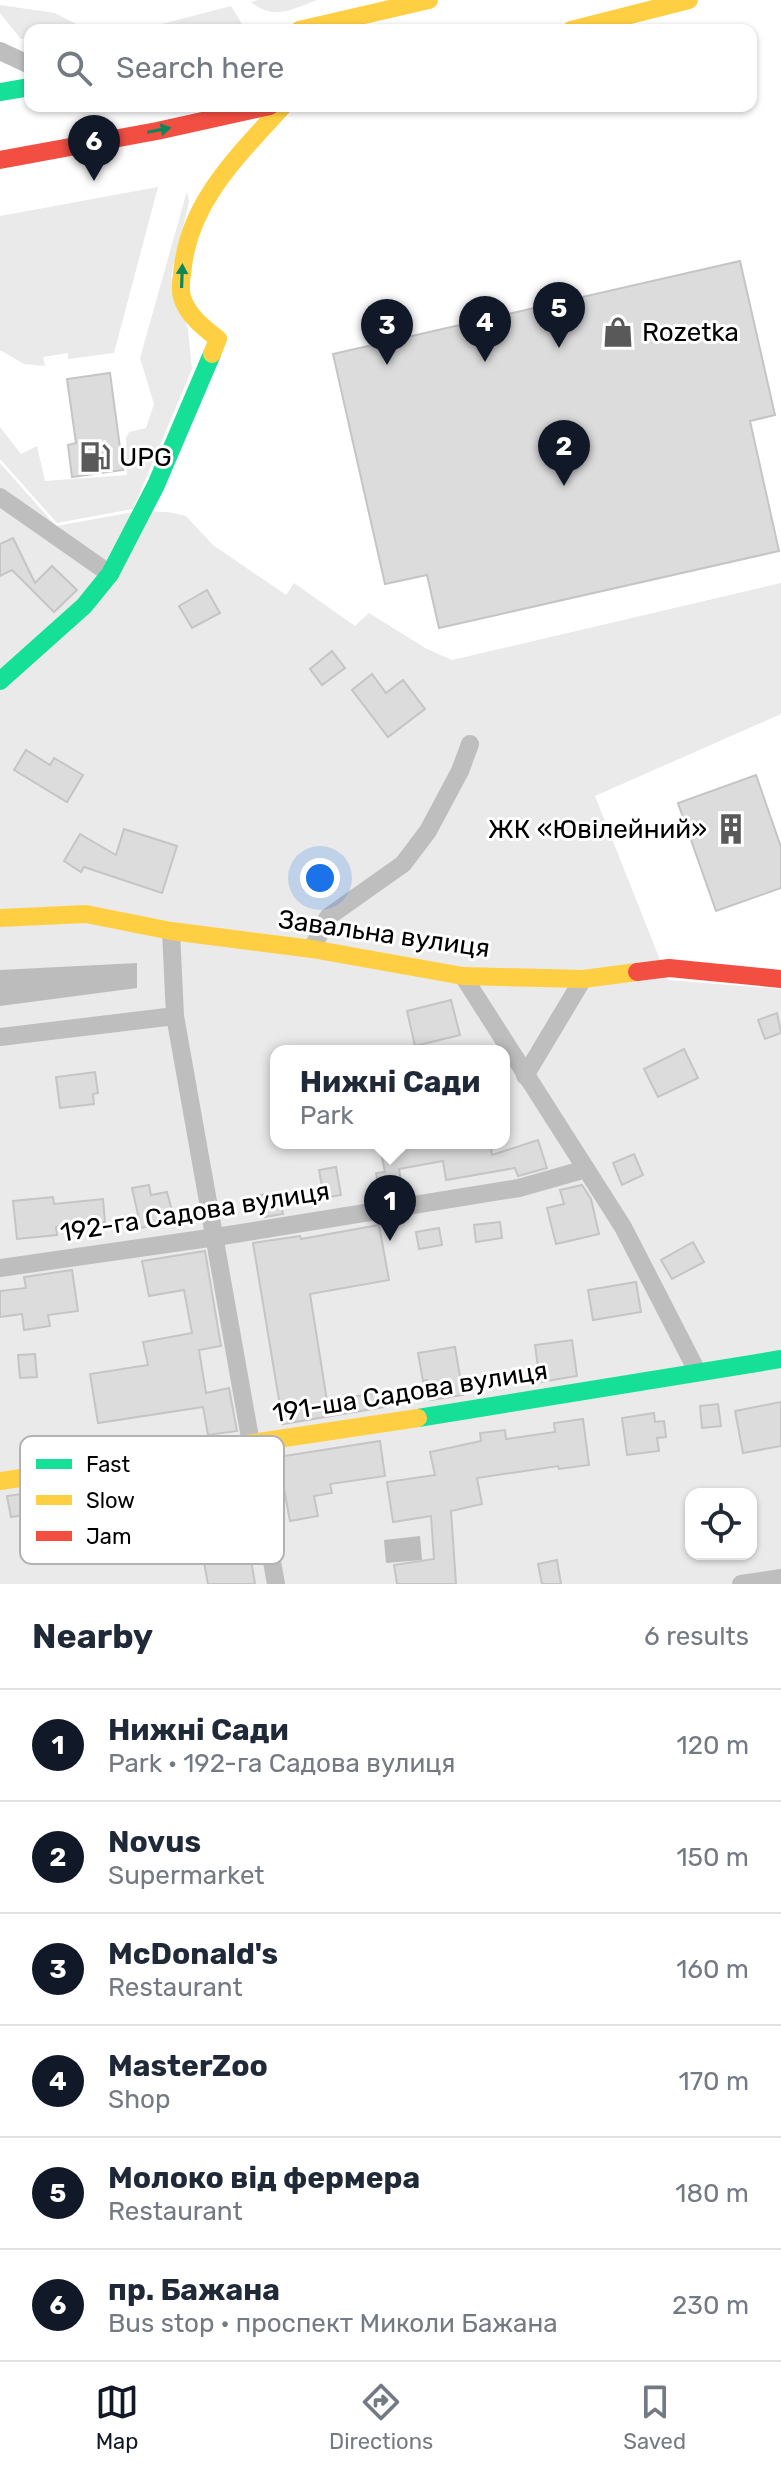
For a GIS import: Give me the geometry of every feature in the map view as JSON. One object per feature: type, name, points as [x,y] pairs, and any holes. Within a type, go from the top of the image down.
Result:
[{"type":"main road","points":[[325,24],[429,0]]},
{"type":"main road","points":[[595,24],[689,0]]},
{"type":"main road","points":[[0,92],[24,88]]},
{"type":"main road","points":[[0,160],[243,112]]},
{"type":"main road","points":[[0,681],[84,606],[110,574],[156,485],[218,339],[195,321],[181,296],[185,244],[191,223],[209,190],[278,112]]},
{"type":"main road","name":"Завальна вулиця","points":[[0,918],[86,914],[171,931],[312,949],[463,976],[583,979],[669,968],[781,979]]},
{"type":"main road","name":"191-ша Садова вулиця","points":[[284,1440],[781,1359]]},
{"type":"main road","name":"191-ша Садова вулиця","points":[[0,1481],[20,1478]]},
{"type":"street","points":[[0,51],[24,62]]},
{"type":"street","points":[[0,497],[110,574]]},
{"type":"street","points":[[312,949],[328,917],[403,864],[428,831],[460,771],[470,744]]},
{"type":"street","points":[[171,931],[175,1016],[250,1436]]},
{"type":"street","points":[[463,976],[506,1045]]},
{"type":"street","points":[[525,1076],[583,979]]},
{"type":"street","points":[[0,1037],[175,1016]]},
{"type":"street","points":[[510,1052],[623,1227],[697,1371]]},
{"type":"street","name":"192-га Садова вулиця","points":[[0,1268],[519,1188],[586,1169]]},
{"type":"street","points":[[273,1564],[276,1584]]},
{"type":"street","points":[[741,1584],[781,1578]]},
{"type":"shaded area","points":[[317,0],[276,12],[251,2]]},
{"type":"shaded area","points":[[0,5],[55,13],[76,24],[24,24],[24,38],[21,39],[0,13]]},
{"type":"shaded area","points":[[231,6],[242,24],[162,24]]},
{"type":"shaded area","points":[[158,187],[114,353],[68,359],[68,353],[43,357],[45,366],[24,364],[0,350],[0,216]]},
{"type":"shaded area","points":[[187,191],[189,202],[171,277],[188,329],[192,369],[133,509],[57,523],[0,459],[0,427],[21,454],[37,446],[45,481],[127,475],[126,438],[129,432],[146,428],[154,404],[140,358]]},
{"type":"shaded area","points":[[0,463],[56,526],[134,512],[168,512],[186,516],[213,545],[286,595],[294,583],[355,626],[369,613],[427,649],[452,660],[781,583],[781,714],[595,796],[668,980],[781,989],[781,1584],[0,1584]]},
{"type":"shaded area","points":[[137,963],[137,988],[0,1006],[0,970]]},
{"type":"shaded area","points":[[420,1536],[422,1560],[386,1563],[384,1540]]},
{"type":"building","points":[[740,261],[775,415],[750,421],[779,551],[439,628],[427,575],[385,584],[333,354]]},
{"type":"building","points":[[110,373],[123,470],[72,477],[68,445],[76,443],[67,379]]},
{"type":"building","points":[[13,538],[35,583],[52,566],[77,590],[54,612],[12,570],[0,576],[0,544]]},
{"type":"building","points":[[207,590],[220,613],[192,628],[179,606]]},
{"type":"building","points":[[332,651],[345,668],[322,685],[310,669]]},
{"type":"building","points":[[372,674],[386,693],[403,680],[425,709],[388,737],[352,690]]},
{"type":"building","points":[[26,750],[50,765],[54,758],[83,775],[67,802],[14,770]]},
{"type":"building","name":"ЖК «Ювілейний»","points":[[756,775],[781,847],[781,888],[716,911],[678,803]]},
{"type":"building","points":[[124,829],[177,846],[162,893],[84,867],[81,872],[64,861],[80,834],[116,855]]},
{"type":"building","points":[[451,1000],[460,1035],[415,1045],[407,1011]]},
{"type":"building","points":[[777,1013],[781,1033],[765,1039],[758,1020]]},
{"type":"building","points":[[684,1049],[698,1078],[658,1097],[644,1069]]},
{"type":"building","points":[[95,1072],[98,1093],[93,1094],[94,1104],[60,1108],[56,1077]]},
{"type":"building","points":[[538,1140],[547,1168],[518,1176],[515,1168],[446,1180],[443,1161],[399,1169],[403,1193],[381,1197],[376,1173],[385,1172],[380,1149],[491,1149],[492,1155]]},
{"type":"building","points":[[634,1154],[643,1175],[622,1185],[613,1163]]},
{"type":"building","points":[[336,1167],[341,1195],[324,1198],[319,1170]]},
{"type":"building","points":[[149,1185],[151,1195],[167,1192],[172,1211],[158,1215],[160,1223],[141,1228],[132,1188]]},
{"type":"building","points":[[582,1185],[591,1199],[599,1234],[556,1244],[547,1208],[564,1204],[560,1190]]},
{"type":"building","points":[[279,1192],[283,1214],[264,1217],[260,1195]]},
{"type":"building","points":[[53,1197],[54,1204],[103,1199],[105,1222],[56,1227],[57,1235],[17,1239],[13,1201]]},
{"type":"building","points":[[500,1222],[502,1238],[476,1242],[474,1225]]},
{"type":"building","points":[[379,1225],[389,1280],[310,1294],[327,1401],[382,1392],[385,1407],[283,1424],[253,1243],[300,1236],[301,1239]]},
{"type":"building","points":[[439,1228],[442,1245],[419,1249],[416,1232]]},
{"type":"building","points":[[693,1242],[704,1262],[672,1279],[661,1260]]},
{"type":"building","points":[[205,1251],[221,1346],[199,1350],[206,1393],[229,1388],[237,1431],[208,1435],[203,1407],[98,1423],[90,1374],[148,1365],[143,1342],[192,1333],[184,1290],[149,1296],[142,1261]]},
{"type":"building","points":[[72,1270],[78,1311],[48,1315],[50,1326],[24,1330],[22,1314],[0,1317],[0,1291],[26,1288],[24,1277]]},
{"type":"building","points":[[636,1282],[641,1312],[593,1320],[588,1290]]},
{"type":"building","points":[[572,1340],[577,1376],[540,1382],[535,1345]]},
{"type":"building","points":[[455,1347],[463,1395],[430,1400],[418,1353]]},
{"type":"building","points":[[35,1354],[37,1377],[20,1378],[18,1355]]},
{"type":"building","points":[[781,1402],[781,1446],[743,1453],[735,1411]]},
{"type":"building","points":[[718,1404],[721,1426],[702,1428],[700,1406]]},
{"type":"building","points":[[654,1413],[655,1422],[664,1421],[666,1437],[657,1438],[659,1451],[627,1455],[622,1418]]},
{"type":"building","points":[[583,1419],[589,1465],[559,1469],[558,1466],[477,1478],[482,1504],[451,1511],[456,1584],[397,1584],[394,1565],[434,1559],[431,1516],[393,1522],[387,1482],[435,1475],[430,1452],[481,1441],[480,1433],[505,1430],[506,1439],[555,1432],[554,1423]]},
{"type":"building","points":[[380,1441],[385,1476],[330,1484],[332,1493],[314,1496],[318,1516],[290,1521],[284,1489],[284,1456]]},
{"type":"building","points":[[20,1494],[20,1516],[11,1517],[7,1496]]},
{"type":"building","points":[[557,1560],[561,1584],[542,1584],[538,1564]]},
{"type":"building","points":[[204,1564],[252,1564],[255,1584],[208,1584]]},
{"type":"traffic: fast","points":[[0,92],[24,88]]},
{"type":"traffic: fast","points":[[0,681],[84,606],[110,574],[156,485],[212,354]]},
{"type":"traffic: fast","points":[[418,1418],[781,1359]]},
{"type":"traffic: slow","points":[[325,24],[429,0]]},
{"type":"traffic: slow","points":[[595,24],[689,0]]},
{"type":"traffic: slow","points":[[212,354],[218,339],[192,315],[181,293],[188,242],[196,219],[220,179],[278,112]]},
{"type":"traffic: slow","points":[[0,918],[86,914],[171,931],[312,949],[463,976],[583,979],[637,972]]},
{"type":"traffic: slow","points":[[284,1438],[418,1418]]},
{"type":"traffic: slow","points":[[0,1481],[20,1478]]},
{"type":"traffic: jam","points":[[0,160],[243,112]]},
{"type":"traffic: jam","points":[[637,972],[669,968],[781,979]]},
{"type":"place","name":"пр. Бажана","points":[[94,181]]},
{"type":"place","name":"Rozetka","points":[[618,332]]},
{"type":"place","name":"Молоко від фермера","points":[[559,348]]},
{"type":"place","name":"MasterZoo","points":[[485,362]]},
{"type":"place","name":"McDonald's","points":[[387,365]]},
{"type":"place","name":"UPG","points":[[95,457]]},
{"type":"place","name":"Novus","points":[[564,486]]},
{"type":"place","name":"ЖК «Ювілейний»","points":[[731,829]]},
{"type":"place","name":"Нижні Сади","points":[[390,1241]]}]
